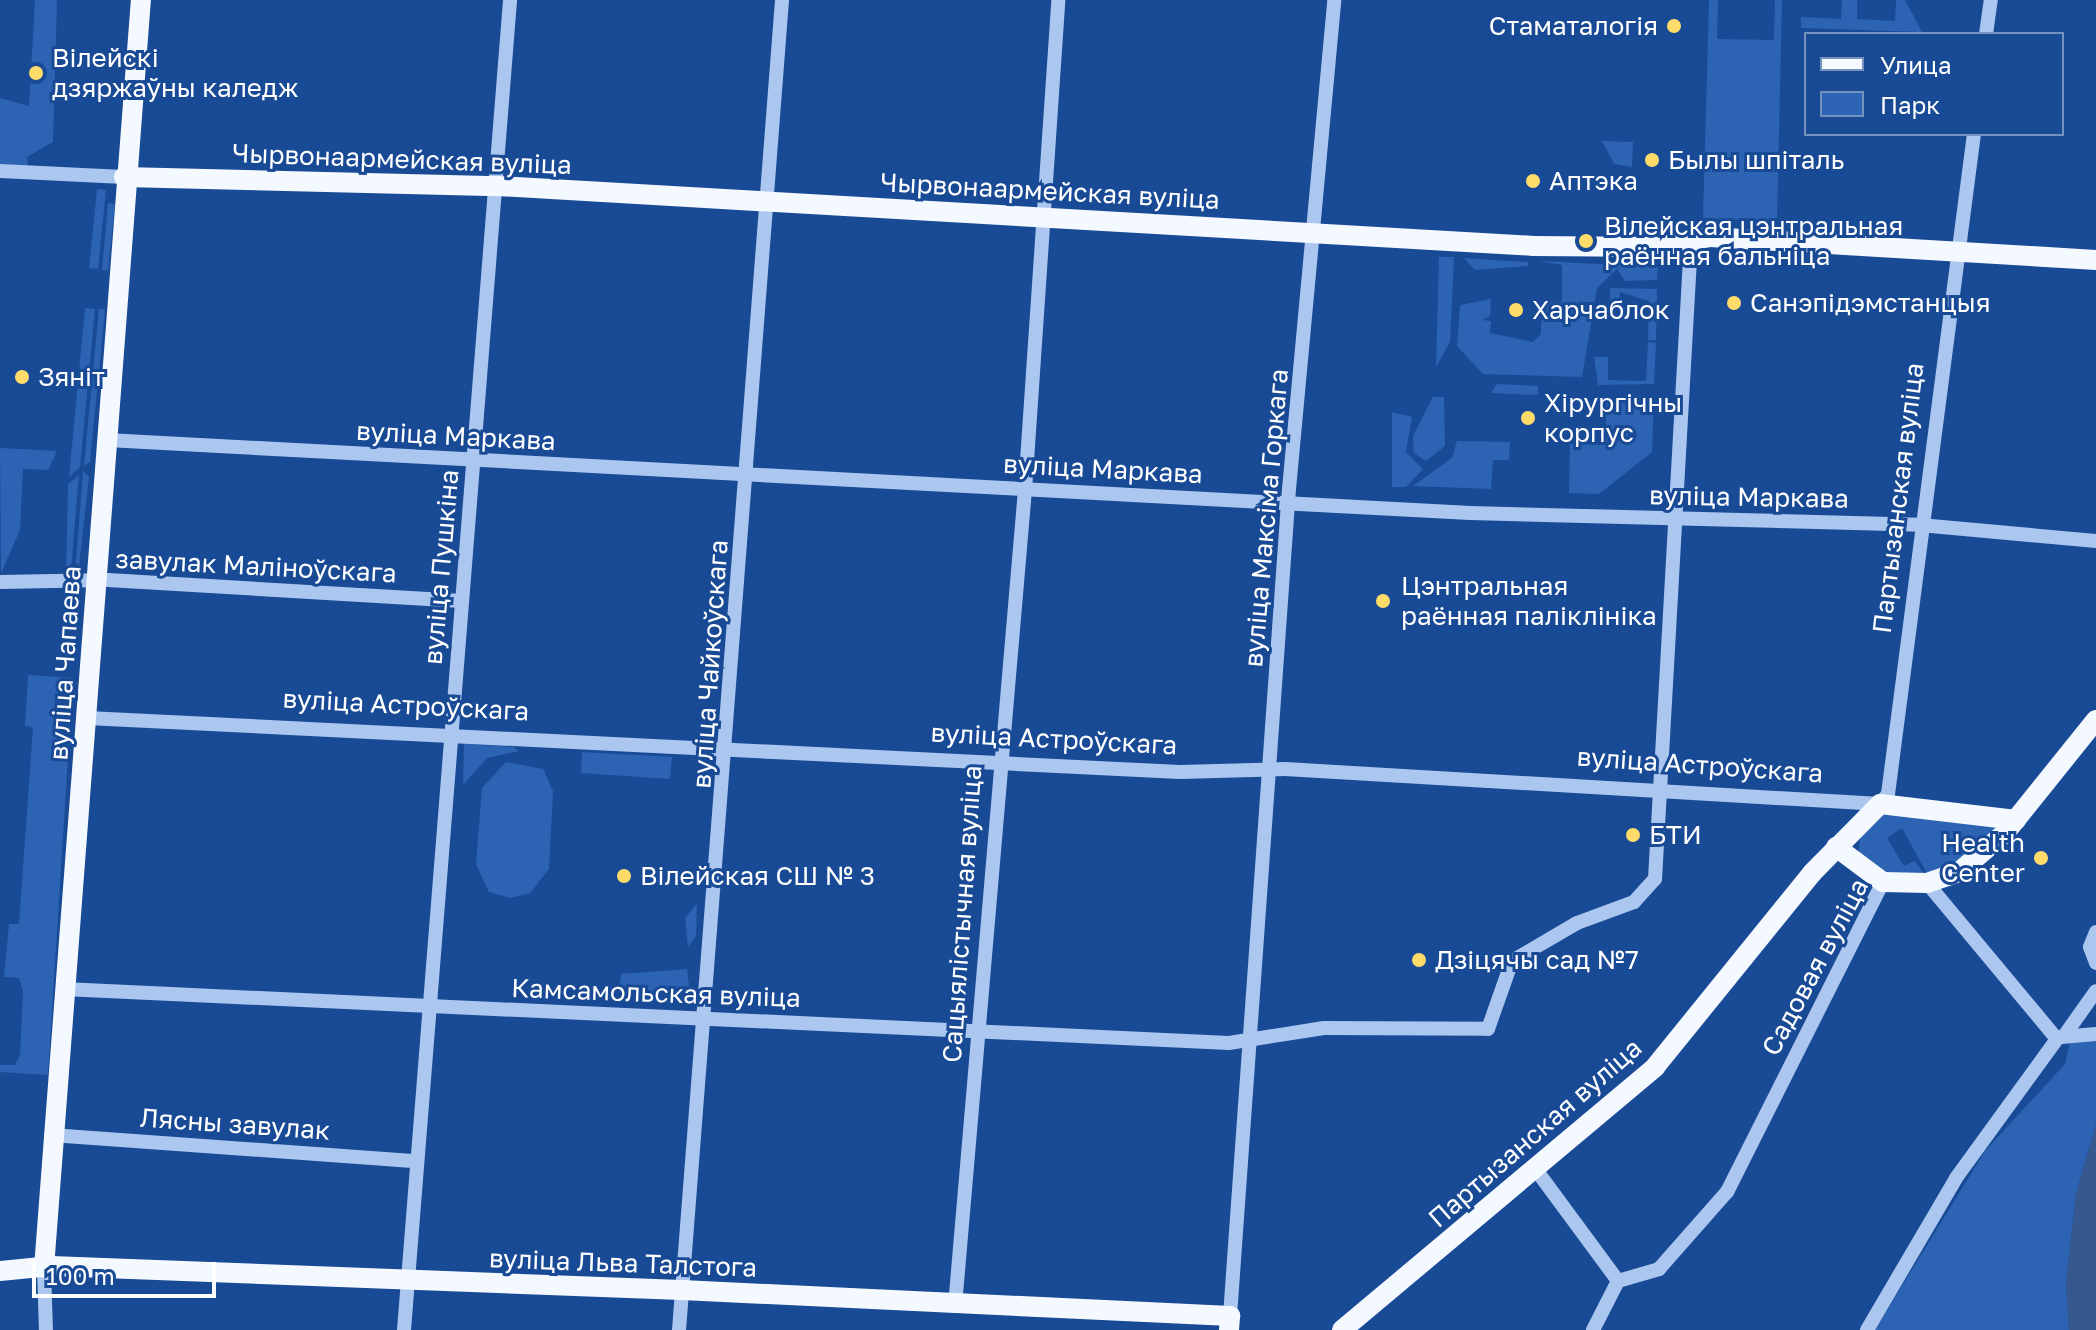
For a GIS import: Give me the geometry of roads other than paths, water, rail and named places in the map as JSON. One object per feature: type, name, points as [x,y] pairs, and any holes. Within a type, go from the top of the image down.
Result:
[{"type":"main road","name":"вуліца Чапаева","points":[[44,1268],[51,1135],[97,584],[124,177],[141,0]]},
{"type":"main road","name":"Чырвонаармейская вуліца","points":[[124,177],[498,186],[1534,246],[1691,242],[1959,250],[2096,260]]},
{"type":"main road","name":"Садовая вуліца","points":[[1883,882],[1927,883],[1967,868],[2016,820],[2096,720]]},
{"type":"main road","name":"вуліца Астроўскага","points":[[1880,804],[2016,820]]},
{"type":"main road","name":"Партызанская вуліца","points":[[1342,1330],[1655,1067],[1836,847],[1880,804]]},
{"type":"main road","points":[[1836,847],[1883,882]]},
{"type":"main road","name":"вуліца Льва Талстога","points":[[0,1271],[44,1268],[682,1290],[1230,1323]]},
{"type":"street","name":"вуліца Пушкіна","points":[[404,1330],[427,1008],[498,186],[510,0]]},
{"type":"street","name":"вуліца Чайкоўскага","points":[[679,1330],[728,748],[782,0]]},
{"type":"street","name":"Сацыялістычная вуліца","points":[[955,1306],[997,762],[1025,490],[1039,215],[1058,0]]},
{"type":"street","name":"вуліца Максіма Горкага","points":[[1230,1323],[1247,1041],[1288,503],[1317,233],[1334,0]]},
{"type":"street","points":[[1986,32],[1991,0]]},
{"type":"street","name":"Партызанская вуліца","points":[[1880,804],[1888,794],[1920,525],[1974,136]]},
{"type":"street","name":"Чырвонаармейская вуліца","points":[[0,171],[124,177]]},
{"type":"street","points":[[1247,1041],[1324,1028],[1488,1029],[1512,961],[1577,923],[1634,902],[1655,879],[1672,521],[1691,242]]},
{"type":"street","name":"вуліца Маркава","points":[[107,440],[1288,503],[1672,521],[1920,525],[2096,541]]},
{"type":"street","name":"завулак Маліноўскага","points":[[0,582],[461,601]]},
{"type":"street","name":"вуліца Астроўскага","points":[[87,718],[453,732],[997,762],[1660,787],[1880,804]]},
{"type":"street","name":"Садовая вуліца","points":[[1618,1281],[1659,1269],[1727,1192],[1883,882]]},
{"type":"street","points":[[1927,883],[2060,1038]]},
{"type":"street","points":[[2096,932],[2096,963]]},
{"type":"street","name":"Камсамольская вуліца","points":[[64,989],[976,1033],[1247,1041]]},
{"type":"street","points":[[1867,1330],[1956,1178],[2096,991]]},
{"type":"street","points":[[2060,1038],[2096,1034]]},
{"type":"street","name":"Лясны завулак","points":[[51,1135],[416,1161]]},
{"type":"street","points":[[1534,1167],[1618,1281],[1593,1330]]},
{"type":"street","name":"вуліца Чапаева","points":[[44,1268],[46,1330]]},
{"type":"place","name":"Стаматалогія","points":[[1674,26]]},
{"type":"place","name":"Вілейскі дзяржаўны каледж","points":[[36,73]]},
{"type":"place","name":"Былы шпіталь","points":[[1652,160]]},
{"type":"place","name":"Аптэка","points":[[1533,181]]},
{"type":"place","name":"Вілейская цэнтральная раённая бальніца","points":[[1586,241]]},
{"type":"place","name":"Санэпідэмстанцыя","points":[[1734,303]]},
{"type":"place","name":"Харчаблок","points":[[1516,310]]},
{"type":"place","name":"Зяніт","points":[[22,377]]},
{"type":"place","name":"Хірургічны корпус","points":[[1528,418]]},
{"type":"place","name":"Цэнтральная раённая паліклініка","points":[[1383,601]]},
{"type":"place","name":"БТИ","points":[[1633,835]]},
{"type":"place","name":"Health Center","points":[[2041,858]]},
{"type":"place","name":"Вілейская СШ № 3","points":[[624,876]]},
{"type":"place","name":"Дзіцячы сад №7","points":[[1419,960]]}]
